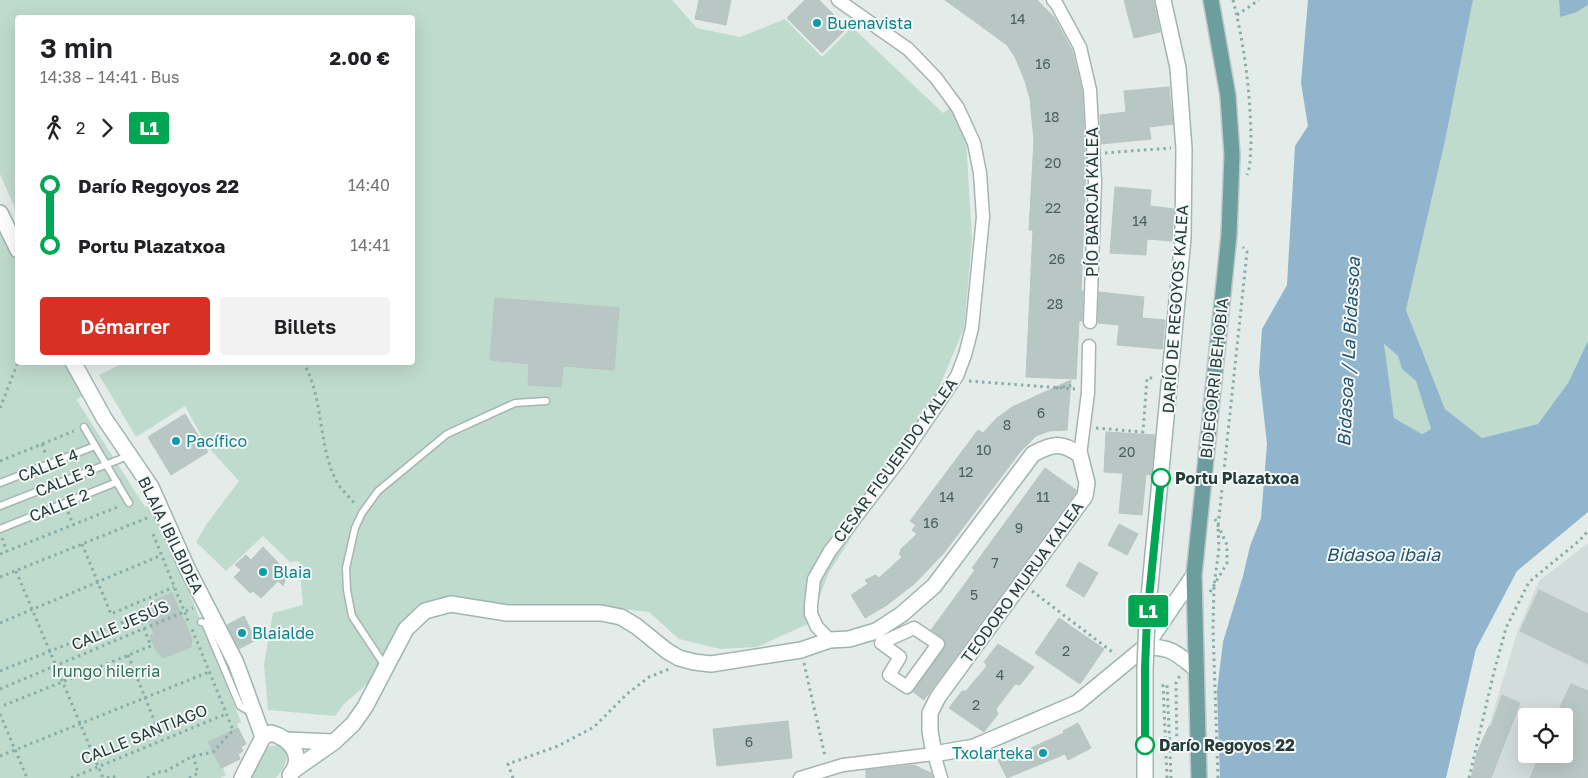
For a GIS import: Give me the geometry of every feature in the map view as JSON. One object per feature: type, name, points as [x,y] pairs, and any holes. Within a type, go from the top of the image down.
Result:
[{"type":"main road","points":[[1199,778],[1194,575],[1229,235],[1232,155],[1228,96],[1211,0]]},
{"type":"street","name":"CESAR FIGUERIDO KALEA","points":[[830,640],[817,627],[812,614],[814,578],[830,551],[900,458],[957,376],[972,328],[983,216],[980,173],[974,143],[958,108],[936,78],[908,49],[838,0]]},
{"type":"street","name":"PÍO BAROJA KALEA","points":[[1053,0],[1080,47],[1090,90],[1095,182],[1090,322]]},
{"type":"street","name":"DARÍO DE REGOYOS KALEA","points":[[1144,776],[1147,618],[1183,238],[1184,149],[1178,68],[1163,0]]},
{"type":"street","points":[[0,213],[15,244]]},
{"type":"street","points":[[291,774],[334,742],[353,724],[406,629],[425,611],[451,604],[507,613],[601,613],[621,617],[636,626],[667,651],[680,658],[711,664],[800,650],[830,640],[849,639],[876,631],[902,614],[934,586],[1033,454],[1050,445],[1068,446],[1080,455],[1088,393],[1089,346]]},
{"type":"street","name":"BLAIA IBILBIDEA","points":[[75,365],[104,418],[151,487],[188,570],[236,663],[255,715],[267,735]]},
{"type":"street","name":"TEODORO MURUA KALEA","points":[[934,754],[930,731],[930,713],[938,697],[1085,496],[1087,483],[1080,455]]},
{"type":"street","points":[[800,778],[827,772],[843,765],[974,747],[1076,703],[1145,647],[1194,575]]},
{"type":"street","points":[[914,628],[938,644],[906,687],[889,675],[900,657],[881,643],[914,628]]},
{"type":"street","points":[[1145,647],[1162,647],[1173,651],[1195,668]]},
{"type":"street","points":[[242,778],[267,735],[282,736],[292,745],[297,758],[291,774]]},
{"type":"street","points":[[286,740],[334,742]]},
{"type":"street","points":[[934,754],[941,778]]},
{"type":"lane","points":[[386,666],[352,616],[346,590],[346,568],[354,528],[362,513],[378,491],[447,434],[515,403],[546,401]]},
{"type":"lane","points":[[84,427],[129,503]]},
{"type":"lane","name":"CALLE 4","points":[[0,483],[95,446]]},
{"type":"lane","name":"CALLE 3","points":[[0,506],[130,455]]},
{"type":"lane","name":"CALLE 2","points":[[0,531],[117,482]]},
{"type":"lane","points":[[201,622],[205,623],[240,706],[255,715]]},
{"type":"path","points":[[1234,0],[1247,76],[1251,127],[1250,168],[1244,182]]},
{"type":"path","points":[[1237,15],[1259,0]]},
{"type":"path","points":[[1104,153],[1161,148],[1184,149]]},
{"type":"path","points":[[1218,778],[1213,630],[1214,586],[1219,548],[1218,527],[1247,252],[1241,243],[1240,253]]},
{"type":"path","points":[[0,408],[17,365]]},
{"type":"path","points":[[304,365],[312,382],[323,437],[332,469],[338,484],[362,513]]},
{"type":"path","points":[[1101,428],[1143,432],[1147,378]]},
{"type":"path","points":[[967,381],[1062,389]]},
{"type":"path","points":[[0,461],[84,427]]},
{"type":"path","points":[[0,554],[129,503]]},
{"type":"path","points":[[144,510],[150,525]]},
{"type":"path","points":[[1208,595],[1227,563],[1227,545],[1213,512]]},
{"type":"path","points":[[0,577],[147,518]]},
{"type":"path","points":[[0,531],[7,552]]},
{"type":"path","points":[[1469,778],[1506,628],[1529,582],[1588,531]]},
{"type":"path","points":[[147,778],[157,772],[164,772],[193,756],[213,752],[232,730],[153,533]]},
{"type":"path","points":[[82,544],[110,614],[174,587]]},
{"type":"path","points":[[0,623],[162,555]]},
{"type":"path","points":[[16,571],[98,767],[105,778],[113,776],[116,778]]},
{"type":"path","points":[[1022,583],[1126,663]]},
{"type":"path","name":"CALLE JESÚS","points":[[0,689],[195,608]]},
{"type":"path","points":[[0,671],[139,616],[151,646],[0,707]]},
{"type":"path","points":[[128,655],[162,740]]},
{"type":"path","points":[[803,662],[827,772]]},
{"type":"path","points":[[513,778],[508,764],[558,746],[594,726],[627,694],[649,677],[674,667]]},
{"type":"path","points":[[1170,750],[1177,749],[1176,683],[1180,676],[1180,668],[1195,668]]},
{"type":"path","points":[[0,756],[208,672]]},
{"type":"path","points":[[1167,778],[1163,685],[1167,685],[1171,778]]},
{"type":"path","points":[[0,714],[28,778]]},
{"type":"path","name":"CALLE SANTIAGO","points":[[71,778],[226,714]]},
{"type":"path","points":[[189,778],[198,772],[193,756]]},
{"type":"shaded area","points":[[1588,543],[1588,778],[1473,778],[1518,630],[1539,581]]},
{"type":"green space","points":[[0,0],[672,0],[697,28],[740,37],[785,19],[822,57],[852,27],[943,113],[951,107],[966,138],[972,239],[964,328],[925,421],[828,574],[810,623],[757,647],[720,649],[679,639],[649,612],[553,604],[498,606],[435,602],[383,670],[343,705],[335,716],[268,710],[264,664],[273,613],[303,605],[299,561],[290,562],[263,536],[226,571],[196,542],[206,525],[239,481],[207,446],[185,406],[136,437],[99,375],[119,365],[415,365],[415,15],[15,15],[15,208],[0,174]]},
{"type":"green space","points":[[1473,0],[1559,0],[1560,17],[1575,13],[1588,5],[1588,341],[1568,383],[1538,424],[1482,438],[1445,409],[1406,310],[1445,141]]},
{"type":"green space","name":"Irungo hilerria","points":[[0,211],[15,245],[15,365],[70,365],[84,396],[76,399],[145,507],[154,504],[241,722],[237,724],[246,744],[241,747],[243,751],[238,754],[240,759],[223,768],[226,775],[220,778],[0,778]]},
{"type":"green space","points":[[1383,344],[1398,356],[1402,369],[1416,381],[1431,429],[1422,434],[1394,418]]},
{"type":"green space","points":[[277,745],[285,750],[287,758],[281,772],[276,778],[251,778],[259,759],[267,747]]},
{"type":"water","name":"Bidasoa ibaia","points":[[1308,0],[1473,0],[1445,141],[1406,310],[1445,409],[1482,438],[1538,424],[1568,383],[1588,341],[1588,512],[1517,571],[1476,649],[1446,778],[1220,778],[1217,691],[1223,642],[1250,546],[1261,518],[1267,444],[1259,372],[1262,329],[1287,285],[1295,146],[1308,126],[1301,83]],"holes":[[[1384,344],[1398,356],[1402,369],[1416,381],[1431,429],[1422,434],[1394,418]]]},
{"type":"water","points":[[1559,0],[1588,0],[1588,5],[1575,13],[1560,17]]},
{"type":"building","points":[[699,0],[731,0],[726,25],[695,19]]},
{"type":"building","name":"Buenavista","points":[[805,0],[819,0],[847,28],[822,53],[787,18]]},
{"type":"building","points":[[945,0],[1037,0],[1054,17],[1072,50],[1082,91],[1086,170],[1081,291],[1083,291],[1082,321],[1079,321],[1076,379],[1026,377],[1033,230],[1029,230],[1034,140],[1030,99],[1025,81],[1015,57],[1007,45]]},
{"type":"building","points":[[1124,0],[1153,0],[1160,32],[1134,38]]},
{"type":"building","points":[[1169,87],[1173,124],[1149,127],[1151,139],[1101,144],[1100,115],[1126,112],[1124,91]]},
{"type":"building","points":[[1115,187],[1151,190],[1150,206],[1174,209],[1172,241],[1147,239],[1146,255],[1110,253]]},
{"type":"building","points":[[1099,292],[1144,297],[1142,318],[1165,320],[1162,349],[1117,345],[1119,325],[1098,323]]},
{"type":"building","points":[[495,298],[619,308],[614,370],[563,366],[561,387],[528,385],[529,364],[490,360]]},
{"type":"building","points":[[1071,380],[1067,430],[1049,431],[1036,436],[1020,452],[943,554],[914,584],[887,605],[865,618],[851,595],[868,584],[865,580],[876,575],[879,578],[902,557],[899,554],[900,550],[917,534],[912,530],[916,525],[910,521],[978,430],[983,433],[997,418],[1012,407]]},
{"type":"building","name":"Pacífico","points":[[185,414],[208,452],[171,475],[148,437]]},
{"type":"building","points":[[1106,432],[1155,435],[1151,475],[1146,474],[1142,515],[1119,513],[1123,473],[1104,472]]},
{"type":"building","points":[[1045,468],[1076,490],[1076,492],[924,700],[913,692],[946,645],[943,638],[931,630],[975,570],[972,568]]},
{"type":"building","points":[[1119,524],[1138,534],[1127,555],[1108,545]]},
{"type":"building","name":"Blaia","points":[[263,547],[288,573],[283,586],[278,581],[261,598],[253,591],[250,593],[234,577],[241,570],[235,565],[246,555],[251,560]]},
{"type":"building","points":[[1079,562],[1098,573],[1084,597],[1066,586]]},
{"type":"building","points":[[1539,590],[1588,614],[1588,664],[1520,631]]},
{"type":"building","points":[[172,593],[192,639],[191,647],[163,658],[156,651],[150,636],[154,634],[144,611],[148,603]]},
{"type":"building","name":"Blaialde","points":[[244,616],[256,640],[239,649],[227,625]]},
{"type":"building","points":[[1059,618],[1104,649],[1080,684],[1035,653]]},
{"type":"building","points":[[998,644],[1034,667],[1020,685],[1015,684],[996,709],[998,714],[984,732],[949,708],[962,691],[966,691],[987,666],[984,662]]},
{"type":"building","points":[[1571,684],[1588,691],[1588,778],[1530,778],[1536,763],[1573,763],[1573,708],[1560,708]]},
{"type":"building","points":[[1502,695],[1520,703],[1491,778],[1471,778],[1477,753],[1489,726],[1491,727]]},
{"type":"building","points":[[788,721],[792,758],[717,766],[713,729]]},
{"type":"building","points":[[1078,723],[1091,748],[1068,760],[1065,754],[1007,778],[998,760],[1019,750],[1020,753],[1064,733],[1063,731]]},
{"type":"building","points":[[238,728],[246,744],[241,747],[243,751],[238,754],[240,759],[221,768],[208,742]]},
{"type":"building","points":[[914,765],[931,773],[933,778],[866,778],[866,770]]},
{"type":"bus line","name":"L1","points":[[1145,745],[1147,618],[1161,478]]},
{"type":"place","name":"Buenavista","points":[[817,23]]},
{"type":"place","name":"Pacífico","points":[[176,441]]},
{"type":"place","name":"Portu Plazatxoa","points":[[1161,478]]},
{"type":"place","name":"Blaia","points":[[263,572]]},
{"type":"place","name":"Blaialde","points":[[242,633]]},
{"type":"place","name":"Darío Regoyos 22","points":[[1145,745]]},
{"type":"place","name":"Txolarteka","points":[[1043,753]]},
{"type":"water label","name":"Bidasoa / La Bidassoa","points":[[1349,352]]}]
